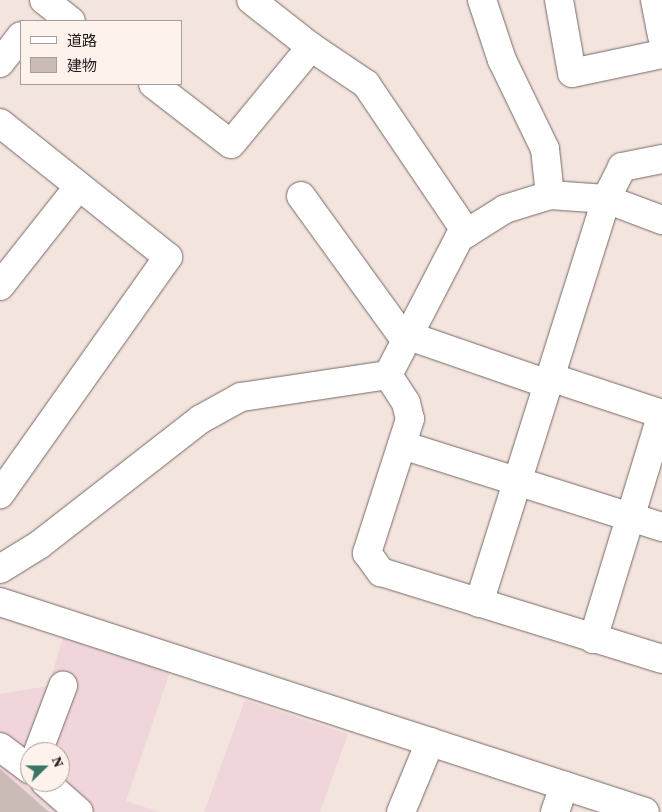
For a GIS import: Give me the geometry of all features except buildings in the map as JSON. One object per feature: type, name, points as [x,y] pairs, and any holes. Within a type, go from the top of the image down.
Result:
[{"type":"street","points":[[251,0],[311,46],[366,84],[467,234]]},
{"type":"street","points":[[482,0],[502,60],[545,149],[550,196]]},
{"type":"street","points":[[559,0],[572,73],[662,54]]},
{"type":"street","points":[[655,0],[662,35]]},
{"type":"street","points":[[44,6],[69,20]]},
{"type":"street","points":[[0,63],[20,37]]},
{"type":"street","points":[[154,85],[231,144],[311,46]]},
{"type":"street","points":[[0,123],[168,257],[0,494]]},
{"type":"street","points":[[479,603],[606,199],[622,167],[662,159]]},
{"type":"street","points":[[0,286],[79,186]]},
{"type":"street","points":[[300,196],[407,339],[548,384],[558,380],[662,414],[593,639]]},
{"type":"street","points":[[388,375],[459,238],[505,209],[550,196],[606,199],[662,220]]},
{"type":"street","points":[[388,375],[406,403],[410,420],[367,553],[381,572],[662,659]]},
{"type":"street","points":[[0,569],[39,545],[200,419],[242,397],[388,375]]},
{"type":"street","points":[[402,445],[662,527]]},
{"type":"street","points":[[0,602],[645,812]]},
{"type":"street","points":[[42,742],[63,686]]},
{"type":"street","points":[[402,812],[430,742]]},
{"type":"street","points":[[0,747],[20,762]]},
{"type":"street","points":[[555,812],[564,786]]},
{"type":"street","points":[[56,792],[79,812]]},
{"type":"shaded area","points":[[64,635],[170,672],[126,801],[159,812],[0,812],[0,694],[48,686]]},
{"type":"shaded area","points":[[245,700],[348,734],[320,812],[204,812]]}]
